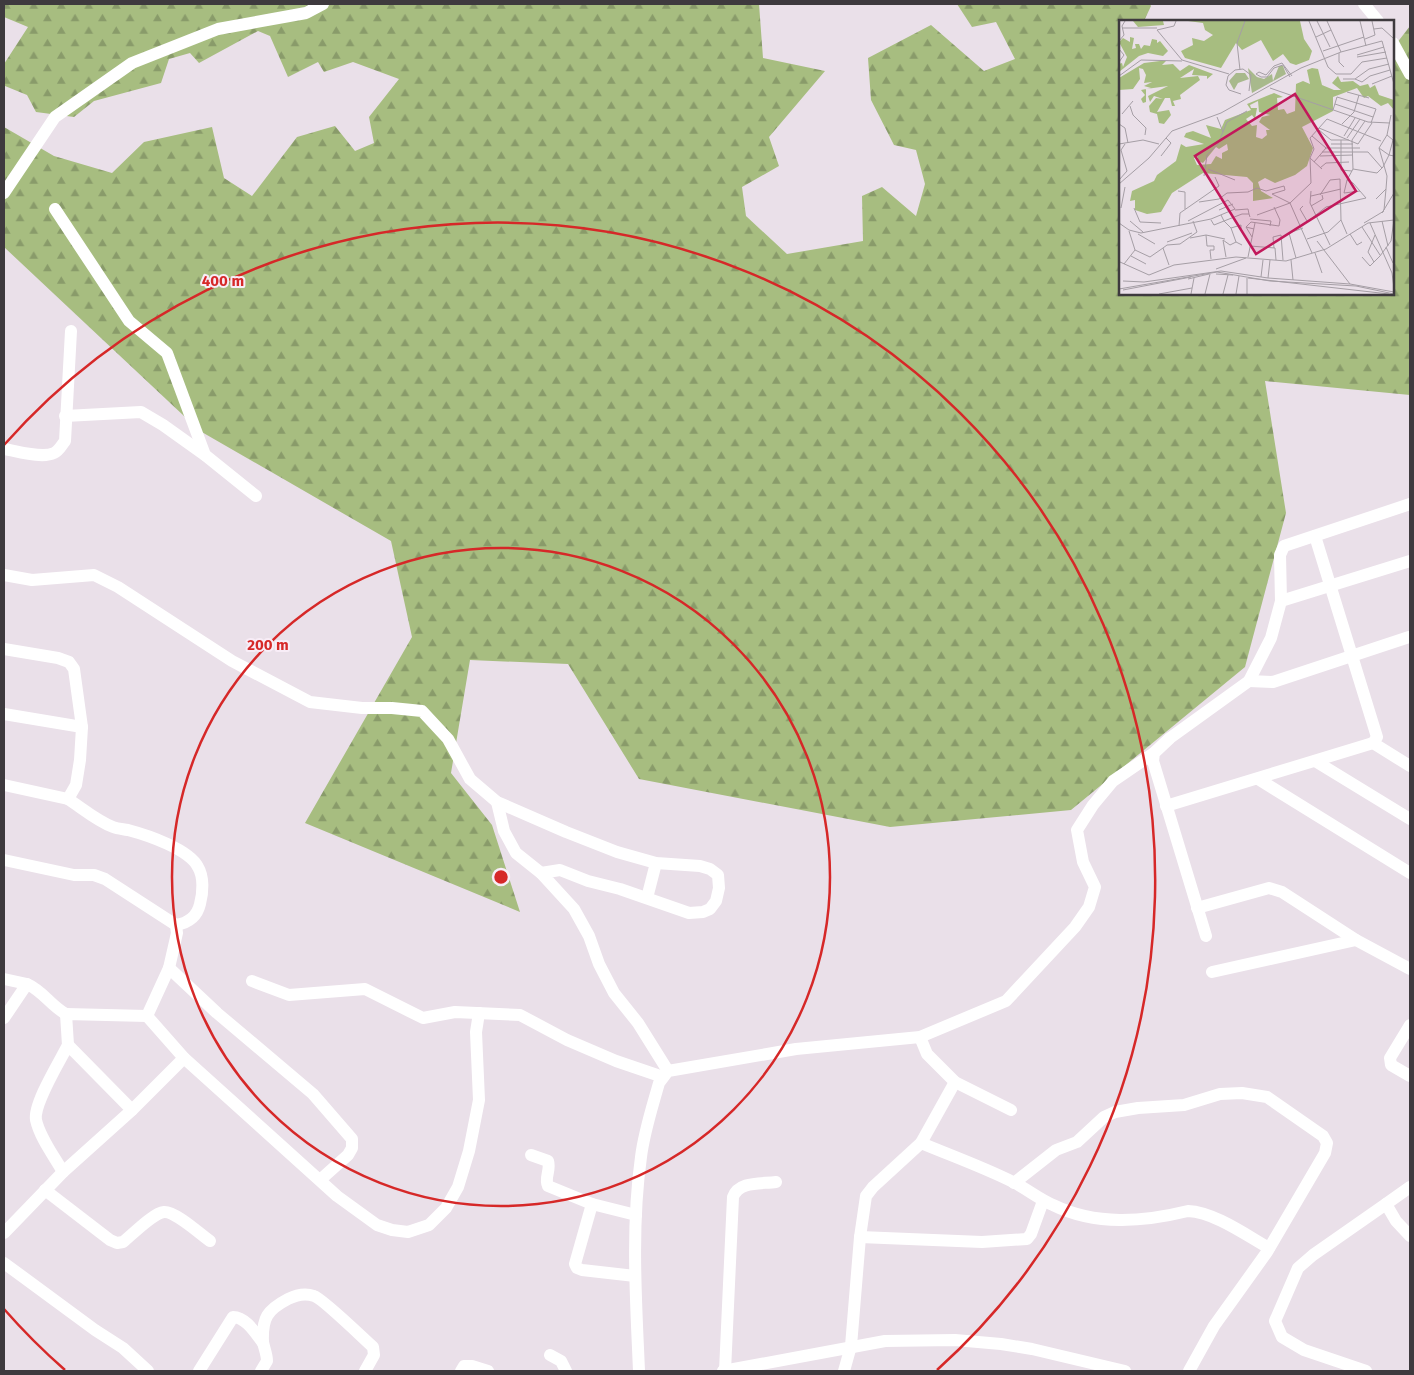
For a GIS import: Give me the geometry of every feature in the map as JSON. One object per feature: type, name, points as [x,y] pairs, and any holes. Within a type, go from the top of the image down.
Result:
[{"type":"street","points":[[4,193],[55,117],[132,63],[218,28],[306,13],[324,4]]},
{"type":"street","points":[[1364,4],[1377,20]]},
{"type":"street","points":[[1394,45],[1410,74]]},
{"type":"street","points":[[55,209],[129,322],[167,352],[205,455]]},
{"type":"street","points":[[4,449],[41,455],[52,454],[59,450],[64,441],[71,331]]},
{"type":"street","points":[[66,416],[141,412],[205,455],[256,496]]},
{"type":"street","points":[[252,981],[289,995],[365,989],[423,1018],[455,1012],[520,1014],[567,1040],[616,1061],[665,1074],[796,1049],[920,1037],[1006,1001],[1074,927],[1089,907],[1095,887],[1083,862],[1077,830],[1093,805],[1113,782],[1249,681],[1271,638],[1281,601],[1280,555],[1284,546],[1410,504]]},
{"type":"street","points":[[1166,806],[1373,743],[1377,738],[1315,536]]},
{"type":"street","points":[[1281,601],[1410,561]]},
{"type":"street","points":[[4,576],[32,580],[94,575],[118,587],[232,661],[310,702],[422,712],[448,739],[470,779],[497,802],[617,852],[656,863],[700,866],[714,871],[718,875],[719,888],[716,901],[710,910],[689,913],[647,898],[588,881],[560,870],[541,873]]},
{"type":"street","points":[[1249,681],[1273,682],[1409,637]]},
{"type":"street","points":[[4,649],[58,658],[69,662],[74,670],[82,727],[76,785],[68,799]]},
{"type":"street","points":[[4,714],[82,727]]},
{"type":"street","points":[[1373,743],[1410,766]]},
{"type":"street","points":[[1154,753],[1153,761],[1206,936]]},
{"type":"street","points":[[1314,761],[1410,819]]},
{"type":"street","points":[[1258,779],[1410,873]]},
{"type":"street","points":[[4,786],[68,799],[105,823],[161,841],[186,855],[198,865],[201,873],[200,905],[196,915],[185,923],[176,925],[94,875],[74,874],[4,860]]},
{"type":"street","points":[[497,802],[504,832],[516,852],[541,873],[574,909],[589,936],[599,964],[614,993],[638,1023],[665,1074]]},
{"type":"street","points":[[647,898],[656,863]]},
{"type":"street","points":[[1197,908],[1269,888],[1282,892],[1356,940],[1410,969]]},
{"type":"street","points":[[147,1016],[169,968],[177,933],[176,925]]},
{"type":"street","points":[[1212,972],[1356,940]]},
{"type":"street","points":[[169,968],[218,1013],[313,1094],[352,1139],[352,1148],[348,1155],[320,1180]]},
{"type":"street","points":[[4,978],[34,987],[58,1010],[66,1014],[147,1016],[184,1058],[337,1196],[377,1225],[392,1230],[408,1232],[429,1225],[435,1220],[446,1208],[458,1187],[469,1152],[479,1100],[476,1032],[479,1013]]},
{"type":"street","points":[[4,1018],[27,984]]},
{"type":"street","points":[[63,1172],[40,1131],[36,1118],[37,1107],[41,1097],[68,1045],[66,1014]]},
{"type":"street","points":[[1410,1025],[1390,1058],[1391,1065],[1410,1076]]},
{"type":"street","points":[[920,1037],[927,1054],[955,1082],[1011,1110]]},
{"type":"street","points":[[68,1045],[132,1110]]},
{"type":"street","points":[[4,1233],[63,1172],[132,1110],[184,1058]]},
{"type":"street","points":[[639,1371],[635,1276],[636,1215],[640,1158],[659,1083],[665,1074]]},
{"type":"street","points":[[844,1371],[851,1346],[860,1237],[866,1196],[872,1187],[921,1142],[955,1082]]},
{"type":"street","points":[[1014,1183],[1056,1150],[1077,1142],[1104,1117],[1115,1112],[1138,1108],[1184,1105],[1220,1094],[1242,1093],[1267,1097],[1323,1136],[1327,1143],[1325,1153],[1269,1248],[1214,1326],[1189,1371]]},
{"type":"street","points":[[921,1142],[1014,1183],[1043,1200],[1073,1214],[1098,1219],[1131,1221],[1196,1211],[1218,1220],[1269,1248]]},
{"type":"street","points":[[531,1155],[548,1161],[550,1164],[546,1183],[548,1186],[592,1204],[636,1215]]},
{"type":"street","points":[[776,1182],[742,1186],[735,1190],[733,1197],[724,1371],[885,1340],[955,1340],[1032,1348],[1125,1371]]},
{"type":"street","points":[[1366,1371],[1304,1350],[1282,1337],[1275,1321],[1298,1268],[1313,1254],[1410,1187]]},
{"type":"street","points":[[45,1190],[110,1240],[117,1243],[124,1242],[155,1215],[164,1212],[173,1215],[210,1241]]},
{"type":"street","points":[[860,1237],[982,1242],[1027,1239],[1031,1234],[1043,1200]]},
{"type":"street","points":[[592,1204],[575,1264],[576,1268],[635,1276]]},
{"type":"street","points":[[1386,1204],[1396,1221],[1410,1236]]},
{"type":"street","points":[[4,1263],[95,1330],[124,1348],[148,1371]]},
{"type":"street","points":[[261,1371],[268,1361],[264,1343],[265,1321],[269,1312],[273,1307],[292,1297],[302,1295],[316,1296],[373,1347],[374,1356],[365,1371]]},
{"type":"street","points":[[199,1371],[234,1317],[245,1321],[264,1343]]},
{"type":"street","points":[[550,1355],[561,1361],[566,1371]]},
{"type":"street","points":[[461,1371],[464,1366],[472,1366],[488,1371]]},
{"type":"green space","points":[[4,4],[759,4],[763,58],[825,71],[769,137],[779,166],[742,187],[746,216],[787,254],[863,241],[862,196],[882,187],[916,216],[925,184],[916,150],[894,145],[871,100],[868,58],[931,25],[984,71],[1015,59],[996,22],[972,27],[957,4],[1150,4],[1151,6],[1144,20],[1119,20],[1119,295],[1394,295],[1394,47],[1410,26],[1410,395],[1265,381],[1286,513],[1245,667],[1071,810],[890,827],[639,779],[568,664],[470,660],[451,773],[492,825],[520,912],[305,823],[412,637],[391,541],[200,431],[4,247],[4,127],[54,156],[112,173],[144,142],[212,127],[224,178],[252,196],[297,137],[335,126],[355,151],[374,143],[369,117],[399,79],[353,62],[324,72],[318,62],[288,77],[270,36],[258,31],[199,63],[190,53],[169,59],[161,83],[94,101],[74,117],[36,112],[27,95],[4,84],[4,64],[28,27],[4,17]]}]
